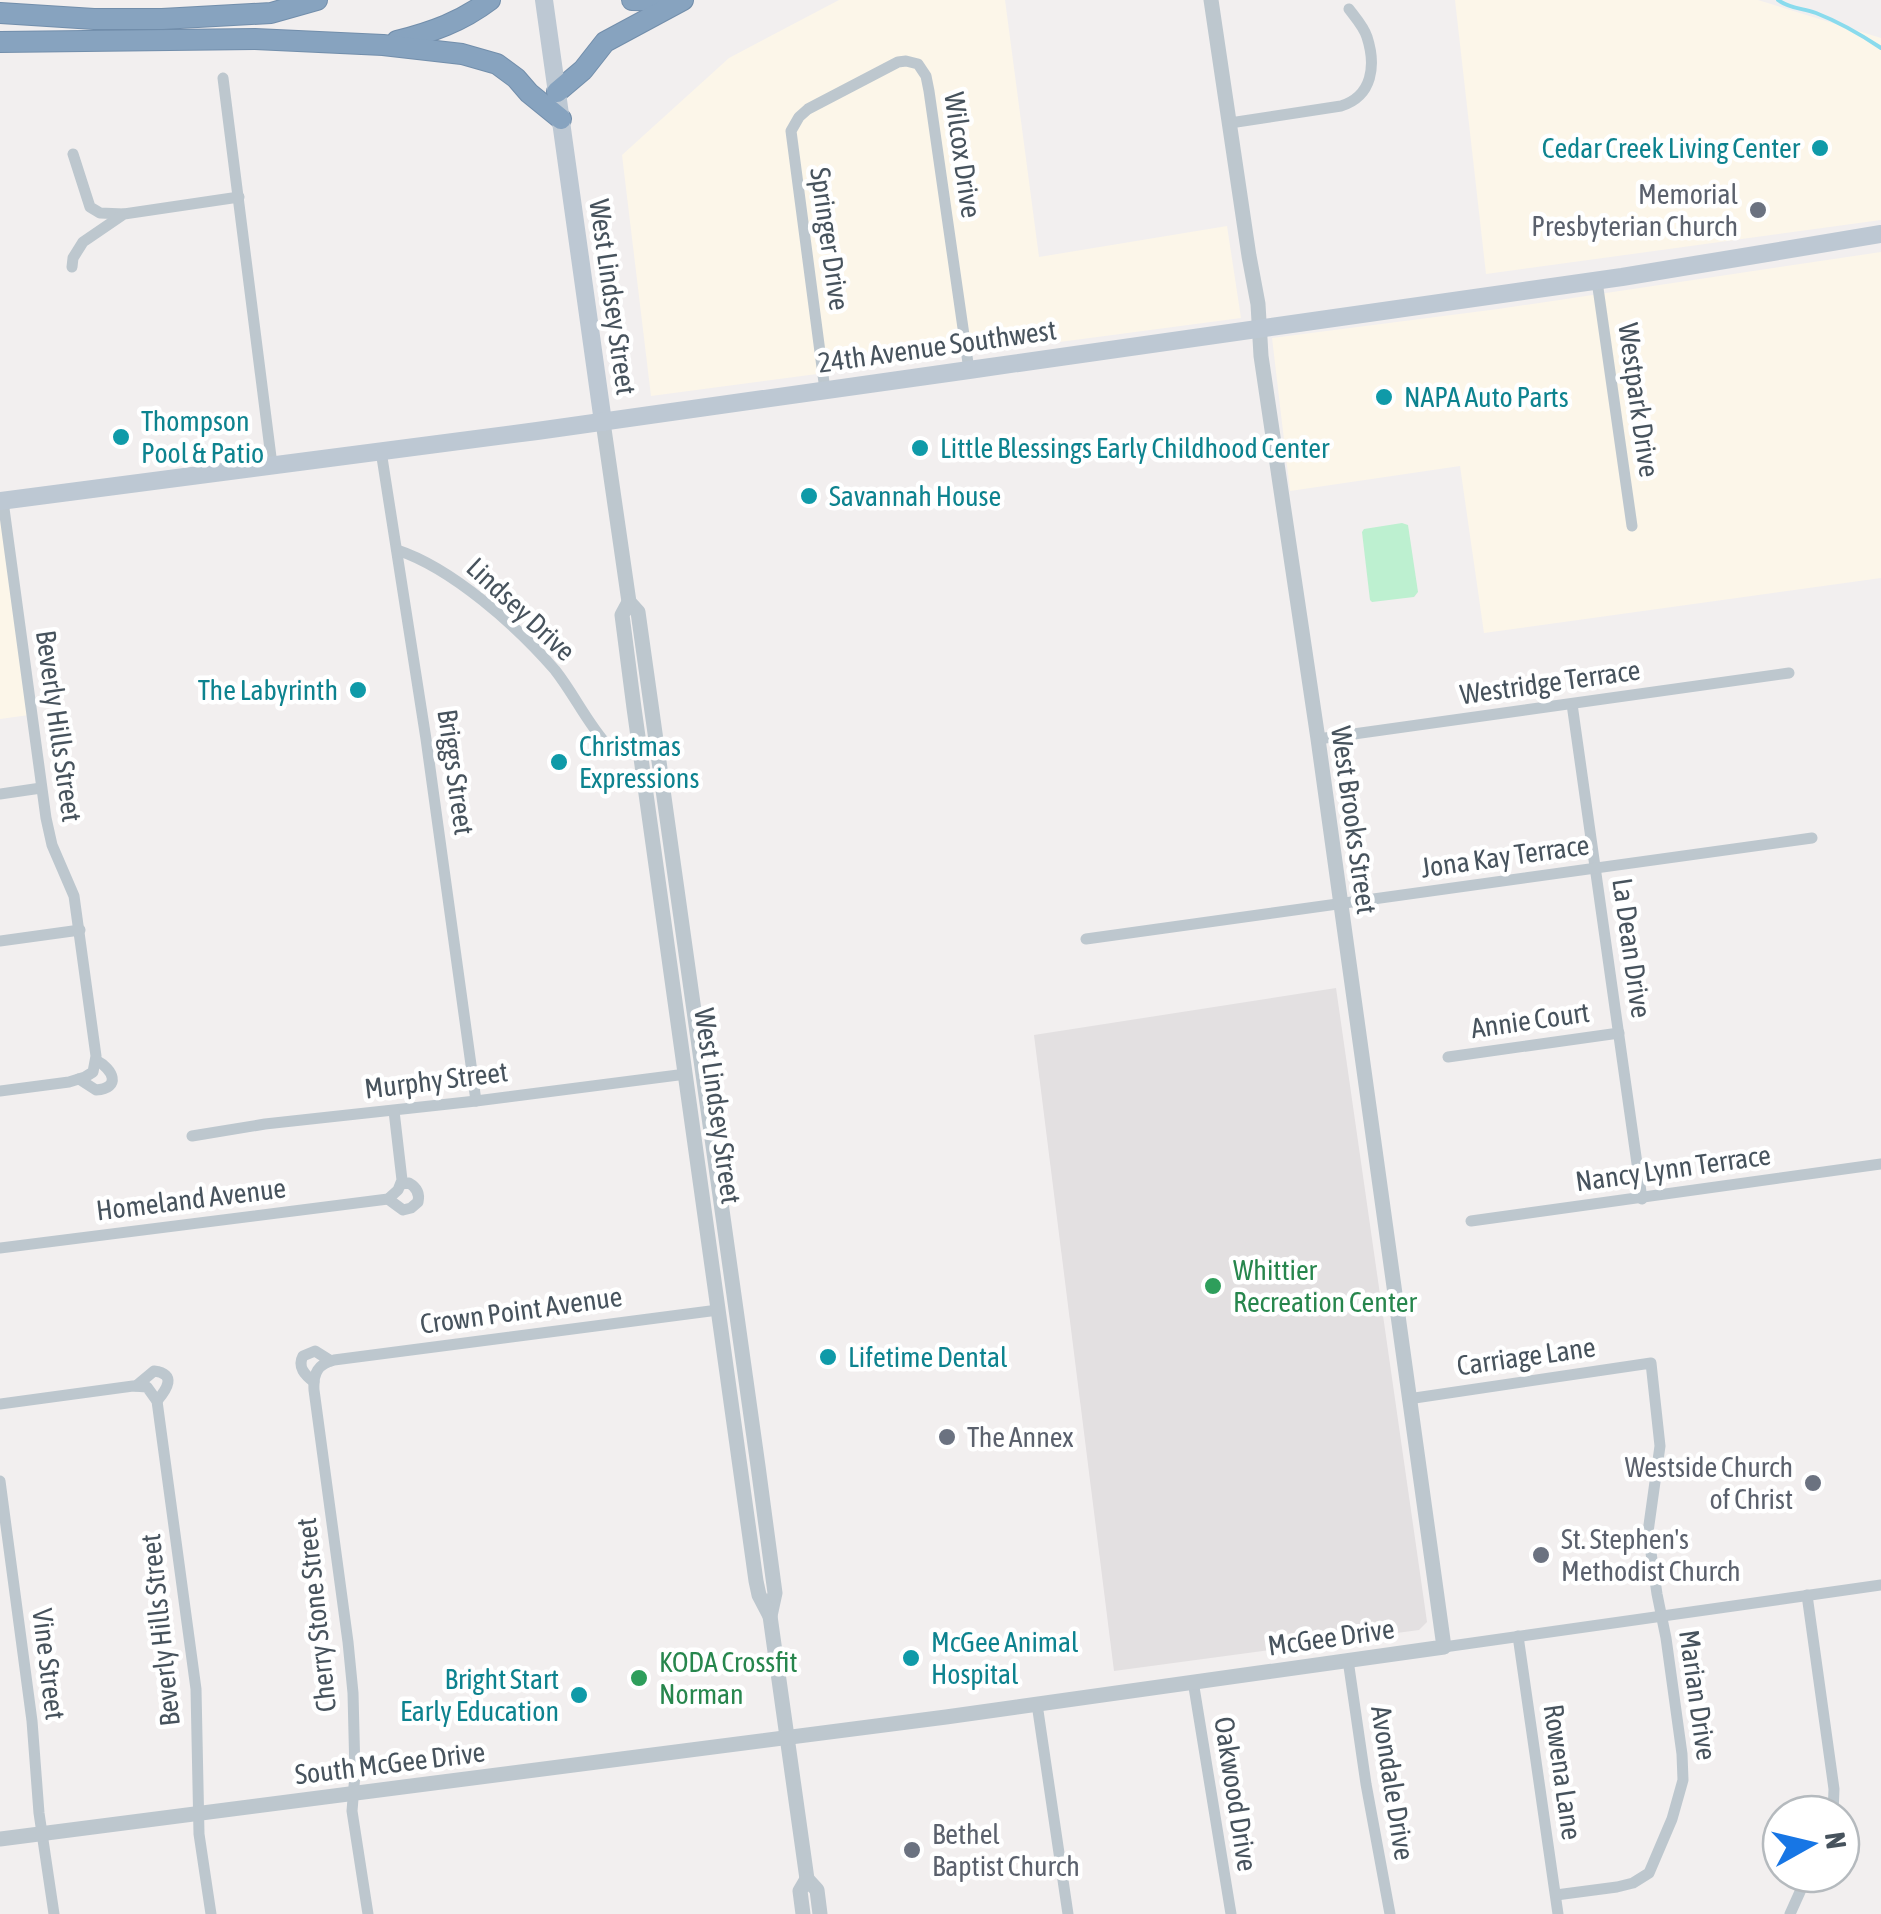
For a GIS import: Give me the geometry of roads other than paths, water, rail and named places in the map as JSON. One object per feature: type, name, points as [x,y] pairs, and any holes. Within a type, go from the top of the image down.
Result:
[{"type":"highway","points":[[0,12],[162,19],[272,12],[316,0]]},
{"type":"highway","points":[[383,45],[455,23],[490,0]]},
{"type":"highway","points":[[632,0],[682,1]]},
{"type":"highway","points":[[557,92],[583,70],[605,42],[682,1]]},
{"type":"highway","points":[[0,42],[256,39],[383,45],[462,54],[497,64],[561,120]]},
{"type":"main road","name":"West Lindsey Street","points":[[544,0],[603,422]]},
{"type":"main road","name":"24th Avenue Southwest","points":[[1,501],[603,422],[1596,281],[1881,234]]},
{"type":"street","name":"West Brooks Street","points":[[1211,0],[1444,1647]]},
{"type":"street","points":[[1230,123],[1342,106],[1361,96],[1371,73],[1367,34],[1349,8]]},
{"type":"street","name":"Wilcox Drive","points":[[814,105],[898,62],[913,62],[923,69],[969,370]]},
{"type":"street","points":[[222,78],[272,465]]},
{"type":"street","name":"Springer Drive","points":[[814,105],[794,123],[790,138],[825,390]]},
{"type":"street","points":[[72,154],[90,207],[100,213],[124,214],[239,198]]},
{"type":"street","points":[[72,267],[82,242],[124,214]]},
{"type":"street","name":"Westpark Drive","points":[[1596,281],[1632,526]]},
{"type":"street","name":"West Lindsey Street","points":[[603,422],[629,602],[638,612],[652,705],[698,1034],[692,1080],[718,1310],[758,1595],[770,1616]]},
{"type":"street","name":"Briggs Street","points":[[381,451],[476,1102]]},
{"type":"street","name":"Beverly Hills Street","points":[[1,501],[48,830],[70,884],[80,930],[95,1066],[112,1073],[107,1088],[96,1090],[79,1079]]},
{"type":"street","name":"Lindsey Drive","points":[[396,550],[440,569],[508,623],[556,672],[608,746],[641,755]]},
{"type":"street","name":"West Lindsey Street","points":[[629,602],[622,614],[680,1036],[692,1080],[750,1404],[775,1593],[770,1616],[807,1880],[816,1890],[820,1914]]},
{"type":"street","name":"Westridge Terrace","points":[[1318,740],[1789,673]]},
{"type":"street","name":"La Dean Drive","points":[[1572,704],[1642,1199]]},
{"type":"street","points":[[634,708],[652,705]]},
{"type":"street","points":[[641,755],[659,756]]},
{"type":"street","points":[[0,794],[42,788]]},
{"type":"street","name":"Jona Kay Terrace","points":[[1086,939],[1812,838]]},
{"type":"street","points":[[0,941],[80,930]]},
{"type":"street","name":"Annie Court","points":[[1448,1056],[1618,1033]]},
{"type":"street","points":[[680,1036],[698,1034]]},
{"type":"street","points":[[0,1091],[79,1079],[95,1066]]},
{"type":"street","name":"Murphy Street","points":[[192,1136],[264,1124],[692,1080]]},
{"type":"street","name":"Homeland Avenue","points":[[0,1248],[388,1198],[403,1210],[412,1208],[418,1202],[417,1190],[409,1182],[401,1184],[394,1111]]},
{"type":"street","name":"Nancy Lynn Terrace","points":[[1471,1221],[1881,1164]]},
{"type":"street","points":[[388,1198],[401,1184]]},
{"type":"street","name":"Crown Point Avenue","points":[[331,1361],[315,1351],[300,1360],[305,1375],[315,1376],[322,1364],[331,1361],[718,1310]]},
{"type":"street","name":"Carriage Lane","points":[[1408,1398],[1650,1363]]},
{"type":"street","name":"Marian Drive","points":[[1556,1895],[1618,1887],[1649,1873],[1681,1792],[1684,1769],[1648,1532],[1660,1446],[1650,1363]]},
{"type":"street","name":"Beverly Hills Street","points":[[136,1386],[154,1371],[168,1379],[166,1391],[154,1396],[196,1689],[198,1813],[211,1914]]},
{"type":"street","name":"Cherry Stone Street","points":[[315,1376],[352,1675],[352,1811],[368,1914]]},
{"type":"street","points":[[0,1404],[136,1386],[147,1387],[154,1396]]},
{"type":"street","points":[[732,1407],[750,1404]]},
{"type":"street","points":[[738,1451],[756,1448]]},
{"type":"street","name":"Vine Street","points":[[0,1481],[54,1914]]},
{"type":"street","name":"McGee Drive","points":[[787,1737],[1881,1585]]},
{"type":"street","points":[[1807,1596],[1834,1794]]},
{"type":"street","name":"Rowena Lane","points":[[1518,1636],[1558,1914]]},
{"type":"street","name":"Avondale Drive","points":[[1348,1660],[1390,1914]]},
{"type":"street","name":"Oakwood Drive","points":[[1193,1682],[1231,1914]]},
{"type":"street","points":[[1037,1704],[1068,1914]]},
{"type":"street","name":"South McGee Drive","points":[[0,1839],[787,1737]]},
{"type":"street","name":"West Lindsey Street","points":[[803,1914],[800,1891],[807,1880]]},
{"type":"waterway","points":[[1778,0],[1833,20],[1881,48]]},
{"type":"place","name":"Cedar Creek Living Center","points":[[1820,148]]},
{"type":"place","name":"Memorial Presbyterian Church","points":[[1758,210]]},
{"type":"place","name":"NAPA Auto Parts","points":[[1384,397]]},
{"type":"place","name":"Thompson Pool & Patio","points":[[121,437]]},
{"type":"place","name":"Little Blessings Early Childhood Center","points":[[920,448]]},
{"type":"place","name":"Savannah House","points":[[809,496]]},
{"type":"place","name":"The Labyrinth","points":[[358,690]]},
{"type":"place","name":"Christmas Expressions","points":[[559,762]]},
{"type":"place","name":"Whittier Recreation Center","points":[[1213,1286]]},
{"type":"place","name":"Lifetime Dental","points":[[828,1357]]},
{"type":"place","name":"The Annex","points":[[947,1437]]},
{"type":"place","name":"Westside Church of Christ","points":[[1813,1483]]},
{"type":"place","name":"St. Stephen's Methodist Church","points":[[1541,1555]]},
{"type":"place","name":"McGee Animal Hospital","points":[[911,1658]]},
{"type":"place","name":"KODA Crossfit Norman","points":[[639,1678]]},
{"type":"place","name":"Bright Start Early Education","points":[[579,1695]]},
{"type":"place","name":"Bethel Baptist Church","points":[[912,1850]]}]
